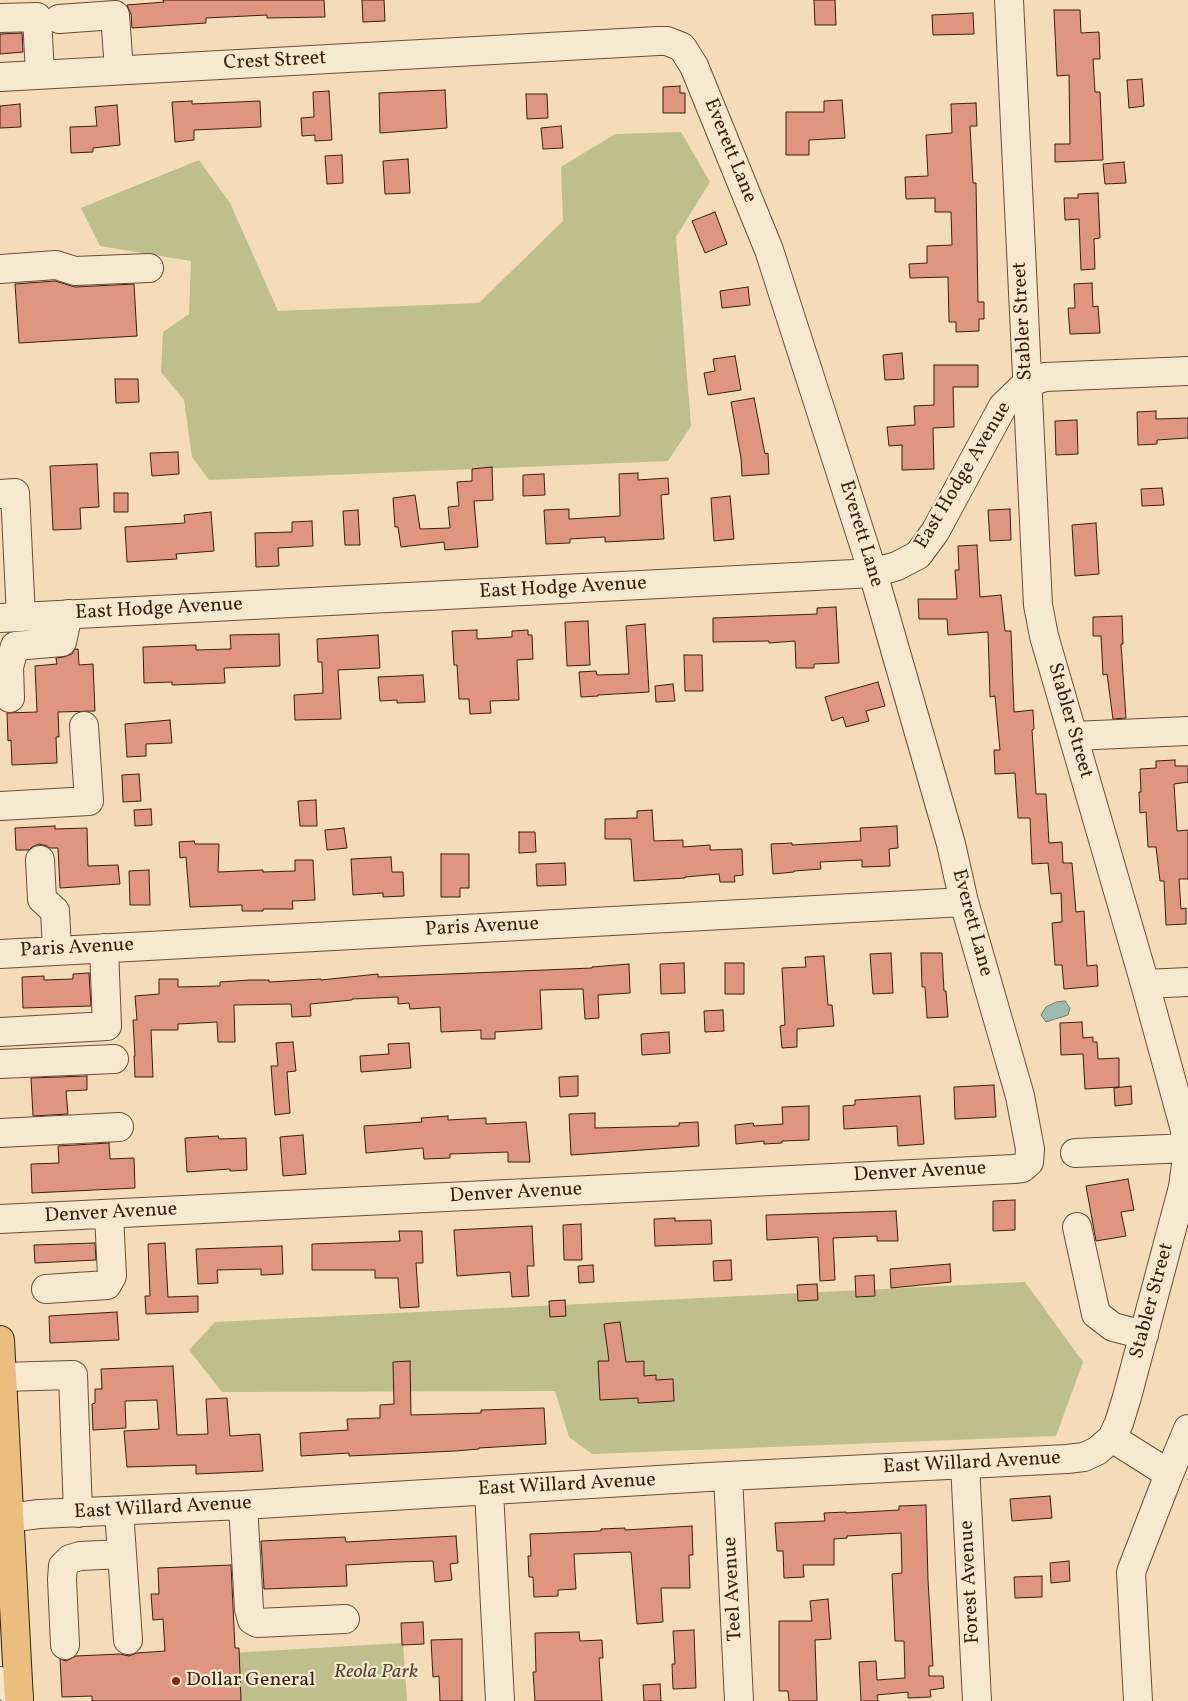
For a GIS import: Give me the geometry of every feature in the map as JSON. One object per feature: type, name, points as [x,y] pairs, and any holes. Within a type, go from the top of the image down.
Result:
[{"type":"main road","points":[[0,1340],[8,1627],[13,1693]]},
{"type":"street","name":"Stabler Street","points":[[1009,0],[1038,605],[1044,636],[1182,1117],[1187,1148],[1183,1187],[1144,1335],[1115,1430]]},
{"type":"street","points":[[59,19],[115,15],[119,70]]},
{"type":"street","points":[[0,18],[37,17],[40,74]]},
{"type":"street","name":"Everett Lane","points":[[551,46],[667,41],[682,47],[694,66],[769,250],[873,573],[951,844],[964,902],[1020,1096],[1030,1149],[1029,1162]]},
{"type":"street","name":"Crest Street","points":[[0,77],[551,46]]},
{"type":"street","points":[[0,269],[56,266],[75,271],[150,268]]},
{"type":"street","points":[[1027,382],[1045,377],[1188,371]]},
{"type":"street","name":"East Hodge Avenue","points":[[11,617],[873,573],[897,566],[918,555],[935,532],[1003,406],[1027,382]]},
{"type":"street","points":[[0,494],[15,494],[11,617]]},
{"type":"street","points":[[10,698],[9,667],[15,646],[62,642],[68,614]]},
{"type":"street","points":[[0,806],[89,801],[84,726]]},
{"type":"street","points":[[1073,736],[1188,731]]},
{"type":"street","points":[[40,860],[42,898],[55,911],[57,950]]},
{"type":"street","name":"Paris Avenue","points":[[0,954],[964,902]]},
{"type":"street","points":[[0,1032],[107,1026],[104,948]]},
{"type":"street","points":[[1145,984],[1188,982]]},
{"type":"street","points":[[0,1064],[114,1059]]},
{"type":"street","points":[[0,1133],[119,1127]]},
{"type":"street","points":[[1075,1153],[1187,1148]]},
{"type":"street","name":"Denver Avenue","points":[[0,1220],[1014,1169],[1022,1168],[1029,1162]]},
{"type":"street","points":[[46,1290],[107,1285],[112,1276],[110,1214]]},
{"type":"street","points":[[1077,1227],[1096,1314],[1113,1327],[1144,1335]]},
{"type":"street","points":[[1,1377],[73,1375],[78,1513]]},
{"type":"street","points":[[1138,1701],[1132,1572],[1188,1429]]},
{"type":"street","points":[[1115,1430],[1169,1474]]},
{"type":"street","name":"East Willard Avenue","points":[[5,1519],[40,1514],[243,1505],[728,1476],[1067,1459],[1084,1456],[1098,1450],[1115,1430]]},
{"type":"street","name":"Forest Avenue","points":[[965,1464],[977,1701]]},
{"type":"street","name":"Teel Avenue","points":[[728,1476],[739,1701]]},
{"type":"street","points":[[489,1490],[500,1701]]},
{"type":"street","points":[[243,1505],[249,1609],[252,1620],[257,1623],[345,1619]]},
{"type":"street","points":[[119,1511],[128,1640]]},
{"type":"street","points":[[65,1645],[63,1566],[70,1559],[80,1556],[122,1554]]},
{"type":"green space","points":[[681,132],[710,182],[676,237],[691,426],[668,461],[209,480],[192,457],[184,400],[161,372],[163,332],[189,314],[191,261],[100,246],[81,208],[199,160],[230,203],[278,311],[479,303],[563,221],[561,167],[615,134]]},
{"type":"green space","points":[[1025,1282],[1083,1362],[1056,1436],[592,1454],[569,1437],[555,1391],[222,1392],[189,1350],[215,1322]]},
{"type":"green space","name":"Reola Park","points":[[403,1643],[407,1701],[233,1701],[230,1653]]},
{"type":"shaded area","points":[[1065,1001],[1070,1008],[1068,1015],[1046,1022],[1041,1015],[1046,1007],[1056,1002]]},
{"type":"building","points":[[163,0],[324,0],[325,17],[267,18],[267,15],[206,18],[206,23],[132,28],[131,14],[127,5],[164,2]]},
{"type":"building","points":[[362,0],[384,0],[385,21],[363,22]]},
{"type":"building","points":[[814,0],[835,0],[836,25],[815,25]]},
{"type":"building","points":[[1054,10],[1080,10],[1081,33],[1099,32],[1100,59],[1093,59],[1095,92],[1100,92],[1103,160],[1055,162],[1055,144],[1070,144],[1069,75],[1057,76]]},
{"type":"building","points":[[973,13],[974,34],[933,35],[932,15]]},
{"type":"building","points":[[22,33],[23,52],[0,54],[0,34]]},
{"type":"building","points":[[1142,79],[1144,106],[1129,108],[1127,80]]},
{"type":"building","points":[[680,86],[680,93],[685,93],[685,113],[663,113],[663,87]]},
{"type":"building","points":[[445,90],[447,128],[380,133],[379,93]]},
{"type":"building","points":[[329,91],[332,140],[315,141],[315,135],[302,136],[301,118],[314,117],[313,92]]},
{"type":"building","points":[[526,94],[547,94],[548,118],[527,119]]},
{"type":"building","points":[[842,100],[845,138],[809,140],[809,155],[786,155],[786,112],[824,112],[824,101]]},
{"type":"building","points":[[192,101],[192,104],[260,101],[261,127],[194,130],[194,140],[175,142],[172,102]]},
{"type":"building","points":[[976,103],[977,126],[970,126],[973,183],[976,183],[978,302],[984,302],[984,319],[979,319],[979,331],[956,332],[956,322],[949,322],[948,277],[910,278],[909,264],[927,263],[927,246],[952,245],[951,212],[935,212],[935,198],[906,199],[905,177],[928,176],[926,135],[952,133],[951,104]]},
{"type":"building","points":[[20,104],[21,127],[0,128],[0,106]]},
{"type":"building","points":[[117,105],[120,145],[93,148],[93,152],[71,153],[70,127],[97,126],[95,107]]},
{"type":"building","points":[[561,126],[563,148],[543,149],[541,128]]},
{"type":"building","points":[[342,155],[343,183],[327,184],[325,156]]},
{"type":"building","points":[[408,159],[410,193],[385,194],[383,161]]},
{"type":"building","points":[[1124,162],[1126,183],[1105,184],[1103,164]]},
{"type":"building","points":[[1098,193],[1100,238],[1094,239],[1095,269],[1081,270],[1079,219],[1065,220],[1064,198],[1078,198],[1078,194]]},
{"type":"building","points":[[715,212],[727,244],[705,253],[692,221]]},
{"type":"building","points":[[55,281],[75,287],[134,284],[137,336],[19,343],[15,284]]},
{"type":"building","points":[[1092,283],[1093,307],[1098,306],[1100,333],[1070,334],[1068,308],[1075,308],[1074,284]]},
{"type":"building","points":[[748,287],[750,305],[722,308],[720,291]]},
{"type":"building","points":[[902,353],[904,379],[885,380],[883,355]]},
{"type":"building","points":[[735,356],[741,390],[708,395],[704,373],[715,371],[713,359]]},
{"type":"building","points":[[934,365],[978,365],[978,387],[953,387],[954,427],[933,428],[934,469],[902,470],[902,445],[889,446],[887,427],[915,425],[914,406],[934,405]]},
{"type":"building","points":[[115,379],[138,379],[139,402],[116,403]]},
{"type":"building","points":[[754,398],[765,454],[768,453],[769,474],[742,476],[741,458],[731,402]]},
{"type":"building","points":[[1156,411],[1156,419],[1188,418],[1188,438],[1157,440],[1157,444],[1138,445],[1137,412]]},
{"type":"building","points":[[1077,420],[1078,454],[1056,455],[1055,421]]},
{"type":"building","points":[[178,452],[179,474],[152,476],[150,453]]},
{"type":"building","points":[[97,464],[99,507],[80,508],[81,529],[53,530],[50,466]]},
{"type":"building","points":[[492,467],[493,500],[474,501],[478,547],[445,550],[444,542],[401,547],[398,527],[395,527],[393,498],[415,495],[420,529],[450,528],[448,507],[459,506],[457,482],[472,481],[472,469]]},
{"type":"building","points":[[638,473],[638,480],[668,478],[669,494],[661,495],[664,539],[605,542],[605,537],[570,539],[570,543],[546,544],[544,510],[569,509],[569,519],[620,516],[619,474]]},
{"type":"building","points":[[544,474],[545,495],[523,496],[523,475]]},
{"type":"building","points":[[1162,488],[1164,505],[1142,506],[1141,489]]},
{"type":"building","points":[[114,493],[128,493],[128,512],[114,512]]},
{"type":"building","points":[[730,496],[734,539],[714,541],[711,498]]},
{"type":"building","points":[[1010,509],[1011,540],[990,541],[988,510]]},
{"type":"building","points":[[358,510],[360,545],[345,545],[343,511]]},
{"type":"building","points":[[211,512],[214,551],[176,554],[177,559],[127,562],[125,527],[185,523],[184,515]]},
{"type":"building","points":[[312,521],[313,546],[278,548],[279,566],[256,567],[255,533],[292,532],[292,522]]},
{"type":"building","points":[[1096,523],[1099,574],[1075,576],[1072,525]]},
{"type":"building","points":[[977,545],[980,597],[1001,595],[1005,631],[1011,631],[1014,712],[1033,710],[1034,729],[1032,730],[1036,794],[1046,794],[1049,843],[1062,842],[1063,863],[1072,863],[1076,912],[1084,911],[1087,966],[1097,965],[1098,986],[1064,989],[1062,965],[1055,965],[1052,923],[1062,922],[1061,893],[1051,894],[1048,863],[1032,864],[1030,818],[1018,818],[1015,773],[995,774],[994,750],[1000,750],[995,696],[990,697],[988,632],[948,635],[947,619],[919,619],[918,599],[957,599],[955,570],[959,570],[958,546]]},
{"type":"building","points":[[836,607],[839,663],[814,664],[814,668],[796,668],[795,641],[769,643],[769,641],[713,642],[713,618],[817,614],[817,608]]},
{"type":"building","points":[[1122,616],[1123,644],[1121,644],[1126,718],[1113,719],[1107,674],[1103,675],[1101,636],[1093,636],[1093,617]]},
{"type":"building","points":[[588,621],[590,665],[567,666],[565,622]]},
{"type":"building","points":[[645,624],[649,692],[581,697],[579,672],[596,671],[597,675],[629,674],[626,626]]},
{"type":"building","points":[[477,630],[477,639],[512,637],[512,631],[528,630],[528,635],[532,635],[533,659],[517,660],[519,700],[490,701],[491,713],[470,714],[469,699],[459,699],[452,631]]},
{"type":"building","points":[[279,634],[280,666],[224,668],[225,683],[172,685],[172,682],[144,683],[143,647],[196,645],[196,650],[231,649],[230,635]]},
{"type":"building","points":[[378,635],[380,668],[338,670],[341,719],[295,720],[294,695],[323,693],[322,662],[318,662],[317,639]]},
{"type":"building","points":[[75,649],[78,649],[79,665],[93,664],[95,711],[58,712],[59,737],[56,737],[57,763],[12,765],[11,740],[8,741],[7,713],[37,712],[35,666],[57,664],[56,658],[72,654]]},
{"type":"building","points":[[684,655],[702,655],[703,691],[685,691]]},
{"type":"building","points":[[423,675],[425,702],[397,703],[397,700],[380,701],[378,677]]},
{"type":"building","points":[[878,682],[885,706],[866,711],[869,721],[846,727],[843,717],[832,721],[825,697]]},
{"type":"building","points":[[673,684],[675,701],[656,702],[655,686]]},
{"type":"building","points":[[170,720],[172,743],[146,744],[146,756],[127,757],[125,724]]},
{"type":"building","points":[[1175,760],[1175,766],[1188,766],[1188,782],[1174,784],[1177,831],[1188,830],[1188,879],[1179,879],[1181,909],[1186,908],[1186,924],[1166,925],[1164,881],[1160,881],[1156,847],[1148,847],[1146,812],[1140,813],[1140,769],[1156,768],[1156,761]]},
{"type":"building","points":[[139,774],[141,801],[123,802],[122,775]]},
{"type":"building","points":[[316,800],[317,826],[300,826],[298,801]]},
{"type":"building","points":[[151,809],[152,825],[135,826],[134,810]]},
{"type":"building","points":[[652,810],[654,841],[683,840],[683,847],[710,845],[710,850],[742,849],[743,875],[734,876],[735,882],[720,882],[719,874],[634,881],[631,839],[605,839],[605,819],[637,818],[637,811]]},
{"type":"building","points":[[55,826],[55,829],[87,828],[88,866],[118,865],[120,884],[60,888],[58,848],[50,848],[39,844],[29,850],[16,850],[15,828]]},
{"type":"building","points":[[897,826],[898,848],[889,849],[890,866],[862,867],[862,860],[820,862],[821,869],[773,874],[771,844],[792,843],[792,845],[861,841],[860,828]]},
{"type":"building","points":[[344,828],[347,848],[327,850],[325,830]]},
{"type":"building","points":[[519,832],[535,832],[536,852],[519,853]]},
{"type":"building","points":[[194,841],[195,844],[219,844],[218,872],[295,871],[295,860],[313,860],[315,900],[292,901],[293,909],[263,909],[263,911],[242,911],[242,905],[190,907],[186,857],[180,858],[179,842]]},
{"type":"building","points":[[441,854],[469,854],[469,888],[460,888],[460,897],[441,897]]},
{"type":"building","points":[[391,857],[392,872],[403,872],[404,896],[383,897],[383,893],[353,895],[351,859]]},
{"type":"building","points":[[565,863],[566,885],[537,886],[536,864]]},
{"type":"building","points":[[149,870],[150,905],[130,905],[129,871]]},
{"type":"building","points":[[891,953],[893,993],[873,994],[870,954]]},
{"type":"building","points":[[921,953],[942,953],[944,991],[946,991],[948,1017],[927,1018],[925,987],[922,987]]},
{"type":"building","points":[[824,956],[828,1005],[832,1005],[834,1026],[797,1029],[797,1047],[782,1048],[780,1026],[785,1025],[782,968],[806,967],[805,957]]},
{"type":"building","points":[[684,963],[685,993],[661,994],[660,964]]},
{"type":"building","points":[[725,963],[744,963],[744,994],[725,994]]},
{"type":"building","points":[[629,964],[630,993],[598,995],[599,1018],[585,1019],[583,989],[540,990],[542,1029],[495,1032],[495,1039],[481,1039],[481,1030],[441,1032],[440,1007],[410,1009],[409,1003],[398,1004],[398,997],[352,999],[310,1004],[311,1016],[292,1017],[291,1004],[234,1005],[235,1042],[218,1042],[217,1022],[178,1024],[178,1030],[151,1030],[153,1077],[135,1077],[133,1020],[137,1020],[135,996],[159,994],[159,979],[178,979],[178,987],[220,986],[220,982],[250,980],[269,980],[269,982],[321,980],[378,974],[378,977],[592,968]]},
{"type":"building","points":[[89,973],[91,1006],[23,1008],[22,977],[44,976],[44,980],[73,979],[73,974]]},
{"type":"building","points":[[723,1010],[724,1031],[705,1032],[704,1011]]},
{"type":"building","points":[[1082,1022],[1083,1038],[1093,1037],[1093,1042],[1097,1042],[1098,1059],[1119,1058],[1119,1087],[1085,1089],[1083,1054],[1061,1055],[1060,1023]]},
{"type":"building","points":[[669,1032],[670,1053],[642,1055],[641,1034]]},
{"type":"building","points":[[293,1042],[296,1071],[287,1072],[290,1113],[275,1115],[271,1066],[278,1066],[276,1043]]},
{"type":"building","points":[[409,1043],[411,1068],[361,1072],[360,1056],[389,1054],[388,1044]]},
{"type":"building","points":[[87,1076],[87,1090],[66,1091],[68,1114],[33,1116],[31,1078]]},
{"type":"building","points":[[578,1076],[578,1096],[560,1097],[559,1077]]},
{"type":"building","points":[[994,1085],[996,1117],[955,1119],[954,1087]]},
{"type":"building","points":[[1131,1086],[1132,1104],[1115,1106],[1114,1088]]},
{"type":"building","points":[[920,1096],[924,1144],[898,1146],[897,1126],[844,1129],[843,1106],[855,1105],[855,1100]]},
{"type":"building","points":[[809,1106],[809,1140],[764,1144],[764,1141],[736,1144],[735,1125],[753,1123],[754,1126],[783,1124],[782,1107]]},
{"type":"building","points":[[595,1113],[595,1128],[679,1126],[679,1123],[698,1122],[699,1146],[571,1155],[569,1114]]},
{"type":"building","points":[[448,1116],[448,1120],[486,1118],[486,1124],[526,1122],[530,1162],[508,1162],[508,1152],[450,1154],[450,1158],[424,1159],[423,1148],[366,1153],[364,1126],[422,1122],[421,1118]]},
{"type":"building","points":[[303,1135],[306,1174],[283,1176],[280,1137]]},
{"type":"building","points":[[218,1136],[219,1139],[246,1138],[247,1170],[230,1171],[230,1169],[187,1172],[185,1138]]},
{"type":"building","points":[[109,1143],[110,1159],[134,1158],[135,1188],[32,1193],[31,1164],[59,1163],[58,1146]]},
{"type":"building","points":[[1128,1179],[1134,1210],[1121,1212],[1126,1236],[1096,1241],[1086,1186]]},
{"type":"building","points":[[1015,1200],[1015,1230],[993,1231],[993,1201]]},
{"type":"building","points":[[896,1211],[898,1241],[877,1241],[877,1236],[833,1238],[835,1280],[820,1281],[818,1237],[767,1240],[766,1215]]},
{"type":"building","points":[[675,1218],[675,1221],[711,1220],[712,1244],[655,1246],[654,1219]]},
{"type":"building","points":[[581,1224],[582,1260],[564,1260],[563,1225]]},
{"type":"building","points":[[532,1226],[534,1266],[527,1266],[529,1296],[512,1297],[510,1272],[457,1276],[454,1230]]},
{"type":"building","points":[[399,1231],[422,1231],[423,1263],[416,1263],[419,1307],[400,1308],[398,1278],[375,1278],[375,1270],[312,1270],[312,1244],[400,1241]]},
{"type":"building","points":[[95,1243],[96,1260],[35,1263],[34,1245]]},
{"type":"building","points":[[165,1243],[168,1297],[198,1296],[198,1312],[146,1314],[145,1296],[150,1296],[148,1244]]},
{"type":"building","points":[[282,1246],[283,1274],[261,1275],[261,1269],[217,1270],[218,1283],[198,1284],[196,1249]]},
{"type":"building","points":[[731,1260],[732,1280],[714,1281],[713,1261]]},
{"type":"building","points":[[950,1264],[951,1282],[891,1288],[890,1269]]},
{"type":"building","points":[[593,1265],[594,1282],[579,1283],[578,1266]]},
{"type":"building","points":[[874,1275],[875,1296],[856,1297],[855,1276]]},
{"type":"building","points":[[817,1284],[818,1300],[798,1301],[797,1285]]},
{"type":"building","points":[[565,1300],[566,1316],[550,1317],[549,1301]]},
{"type":"building","points":[[117,1312],[119,1340],[50,1343],[49,1316]]},
{"type":"building","points":[[620,1322],[626,1362],[644,1361],[644,1376],[656,1375],[656,1380],[673,1379],[674,1401],[638,1403],[638,1398],[600,1400],[598,1361],[609,1361],[604,1324]]},
{"type":"building","points":[[410,1361],[411,1415],[481,1413],[481,1410],[544,1408],[546,1444],[455,1451],[349,1456],[349,1453],[301,1456],[300,1433],[348,1430],[347,1419],[380,1418],[380,1405],[394,1404],[393,1362]]},
{"type":"building","points":[[173,1366],[177,1435],[208,1434],[206,1399],[227,1398],[230,1436],[260,1434],[263,1471],[196,1474],[196,1465],[127,1467],[124,1431],[159,1429],[157,1400],[125,1401],[126,1428],[93,1430],[92,1404],[95,1403],[95,1389],[102,1389],[101,1369]]},
{"type":"building","points":[[1050,1496],[1052,1518],[1012,1521],[1010,1499]]},
{"type":"building","points":[[926,1505],[933,1666],[929,1666],[929,1676],[943,1676],[944,1688],[930,1690],[931,1697],[908,1698],[908,1692],[877,1695],[878,1701],[861,1701],[859,1662],[876,1661],[877,1680],[905,1678],[904,1641],[895,1641],[892,1574],[902,1573],[901,1533],[847,1536],[847,1538],[834,1539],[834,1565],[803,1565],[804,1577],[784,1578],[783,1551],[777,1551],[775,1523],[825,1521],[824,1513],[899,1510],[899,1506]]},
{"type":"building","points":[[692,1526],[693,1555],[689,1555],[690,1588],[661,1588],[663,1622],[637,1624],[631,1552],[574,1554],[576,1589],[558,1590],[558,1596],[534,1597],[533,1577],[529,1577],[528,1556],[531,1556],[530,1534]]},
{"type":"building","points":[[456,1536],[458,1563],[450,1564],[452,1580],[435,1582],[433,1561],[398,1562],[346,1565],[347,1586],[264,1589],[261,1541],[345,1537],[346,1542]]},
{"type":"building","points":[[1069,1561],[1070,1581],[1051,1583],[1050,1563]]},
{"type":"building","points":[[231,1565],[235,1648],[239,1648],[241,1701],[92,1701],[92,1696],[62,1697],[60,1659],[66,1661],[76,1656],[120,1654],[129,1656],[137,1653],[165,1651],[163,1619],[153,1620],[151,1594],[159,1594],[158,1568]]},
{"type":"building","points":[[1042,1576],[1042,1597],[1015,1598],[1014,1577]]},
{"type":"building","points":[[828,1599],[831,1639],[815,1640],[817,1701],[789,1701],[788,1691],[779,1691],[779,1621],[812,1621],[810,1601]]},
{"type":"building","points":[[423,1622],[424,1644],[402,1645],[401,1623]]},
{"type":"building","points":[[694,1630],[696,1688],[673,1689],[672,1664],[675,1664],[673,1631]]},
{"type":"building","points":[[579,1632],[580,1641],[602,1640],[603,1658],[599,1658],[602,1701],[535,1701],[533,1672],[536,1672],[535,1633]]},
{"type":"building","points":[[462,1639],[462,1701],[440,1701],[439,1676],[433,1677],[431,1640]]},
{"type":"building","points":[[660,1684],[661,1701],[644,1701],[643,1685]]},
{"type":"place","name":"Dollar General","points":[[176,1681]]}]
